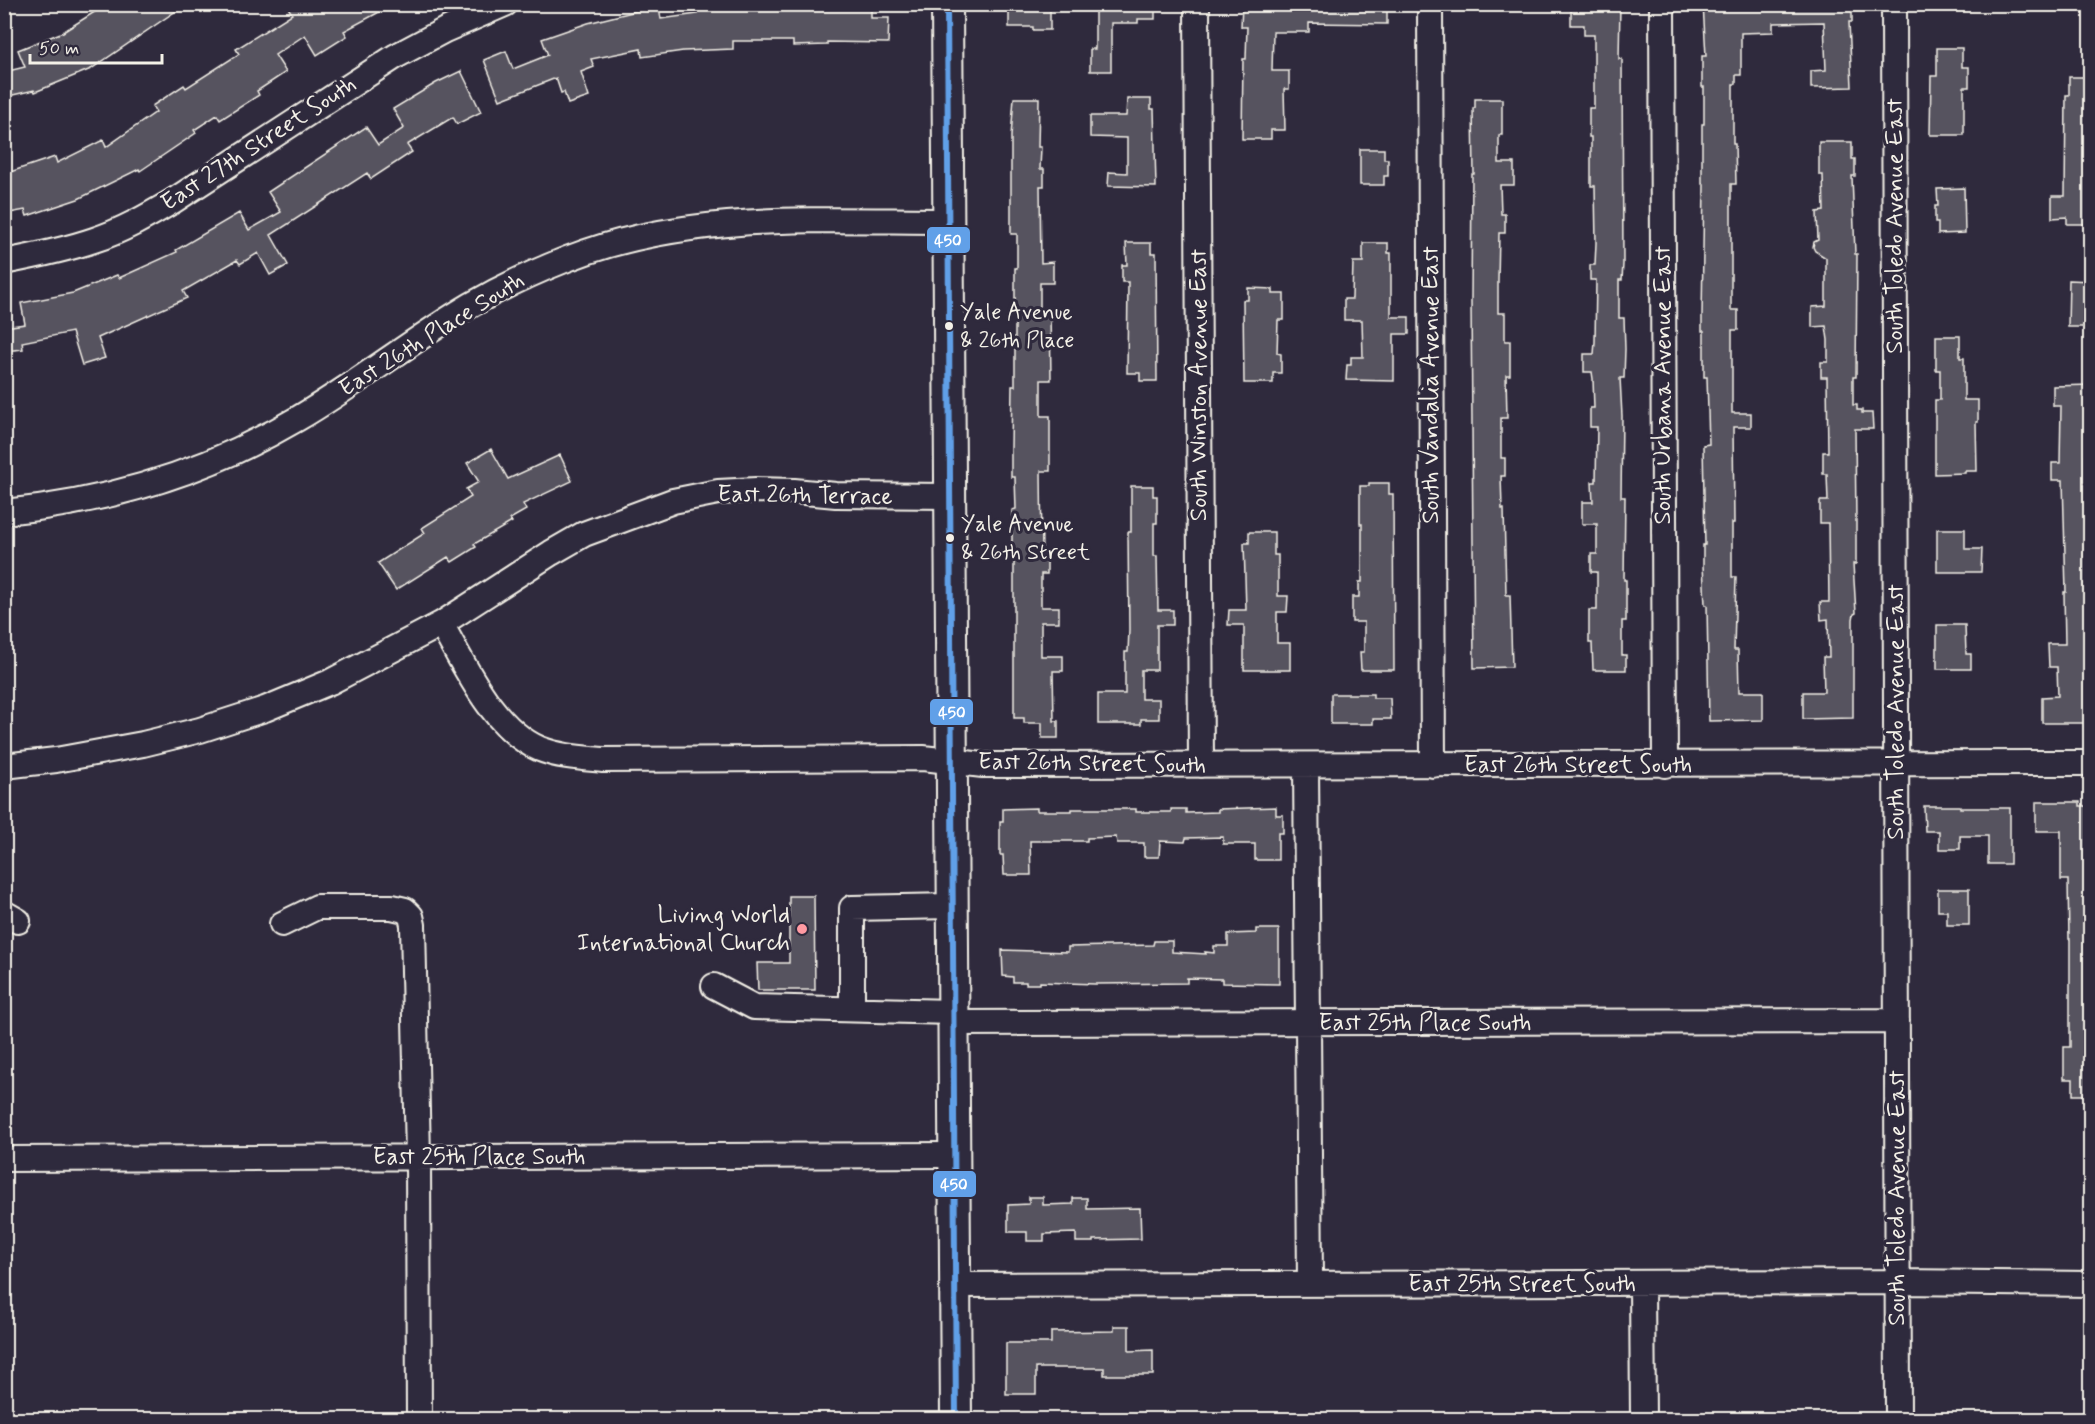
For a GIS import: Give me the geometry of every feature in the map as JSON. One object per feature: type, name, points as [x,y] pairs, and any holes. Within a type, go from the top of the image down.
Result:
[{"type":"main road","points":[[947,4],[956,1419]]},
{"type":"street","name":"East 27th Street South","points":[[4,262],[46,254],[96,240],[136,223],[182,196],[396,56],[445,30],[505,4]]},
{"type":"street","name":"South Winston Avenue East","points":[[1197,4],[1201,765]]},
{"type":"street","name":"South Vandalia Avenue East","points":[[1430,4],[1433,765]]},
{"type":"street","name":"South Urbana Avenue East","points":[[1662,4],[1665,765]]},
{"type":"street","name":"South Toledo Avenue East","points":[[1894,4],[1898,1419]]},
{"type":"street","name":"East 26th Place South","points":[[4,512],[79,502],[197,469],[250,445],[298,418],[479,301],[523,277],[617,242],[680,229],[734,223],[949,220]]},
{"type":"street","name":"East 26th Terrace","points":[[441,624],[551,552],[584,534],[673,501],[718,492],[756,490],[836,495],[950,496]]},
{"type":"street","name":"East 26th Street South","points":[[441,624],[477,687],[498,716],[517,735],[540,749],[570,757],[603,760],[922,758],[983,765],[2091,763]]},
{"type":"street","points":[[4,766],[56,760],[133,746],[200,730],[254,713],[330,682],[441,624]]},
{"type":"street","points":[[1306,765],[1310,1284]]},
{"type":"street","points":[[852,1009],[852,908],[952,906]]},
{"type":"street","points":[[282,924],[317,907],[392,907],[405,910],[411,916],[418,1157],[419,1419]]},
{"type":"street","name":"East 25th Place South","points":[[714,986],[754,1007],[852,1009],[952,1018],[1308,1024],[1898,1021]]},
{"type":"street","name":"East 25th Place South","points":[[4,1160],[953,1155]]},
{"type":"street","name":"East 25th Street South","points":[[954,1285],[1897,1282],[2091,1284]]},
{"type":"street","points":[[1642,1283],[1643,1419]]},
{"type":"building","points":[[107,4],[186,4],[91,69],[35,92],[34,90],[4,97],[4,72],[25,67],[18,50],[63,32]]},
{"type":"building","points":[[286,4],[394,4],[344,31],[347,36],[317,55],[305,35],[275,55],[286,72],[257,91],[259,95],[220,120],[217,115],[194,130],[196,133],[140,171],[139,169],[78,199],[27,216],[25,210],[4,214],[4,174],[55,157],[57,163],[103,140],[106,147],[156,112],[152,106],[184,85],[186,88],[239,54],[236,49],[292,14]]},
{"type":"building","points":[[696,4],[871,4],[871,18],[889,18],[888,43],[827,42],[827,45],[793,46],[793,41],[733,41],[733,49],[683,51],[642,57],[641,49],[591,59],[594,67],[581,72],[589,97],[568,104],[556,78],[500,100],[484,60],[506,51],[513,69],[548,55],[542,39],[588,23],[636,11],[659,8],[661,19],[697,14]]},
{"type":"building","points":[[1009,4],[1050,4],[1050,30],[1009,27]]},
{"type":"building","points":[[1095,4],[1155,4],[1155,19],[1138,19],[1138,23],[1111,23],[1111,71],[1090,71],[1090,49],[1095,49]]},
{"type":"building","points":[[1242,4],[1293,4],[1293,8],[1330,8],[1330,4],[1387,4],[1387,24],[1309,23],[1309,32],[1273,32],[1272,71],[1289,71],[1289,89],[1284,89],[1285,130],[1271,130],[1271,139],[1242,139],[1243,59],[1246,59],[1247,27],[1241,27]]},
{"type":"building","points":[[1571,4],[1620,4],[1623,264],[1622,280],[1619,280],[1619,318],[1624,318],[1625,349],[1624,378],[1620,378],[1621,497],[1625,497],[1624,580],[1626,580],[1626,621],[1622,621],[1622,655],[1626,655],[1626,670],[1593,670],[1592,643],[1589,643],[1589,610],[1597,610],[1597,572],[1591,572],[1591,554],[1597,554],[1597,524],[1582,524],[1582,502],[1593,502],[1592,482],[1596,482],[1597,427],[1590,427],[1590,408],[1594,408],[1593,379],[1592,372],[1584,372],[1584,354],[1594,354],[1595,342],[1596,280],[1590,280],[1590,265],[1595,265],[1595,186],[1591,186],[1591,137],[1589,137],[1589,108],[1594,108],[1594,35],[1584,35],[1584,25],[1571,25]]},
{"type":"building","points":[[1703,4],[1755,4],[1755,7],[1852,4],[1852,22],[1849,22],[1852,87],[1811,88],[1811,71],[1826,70],[1824,22],[1773,23],[1773,32],[1741,33],[1741,75],[1736,75],[1736,84],[1733,84],[1736,184],[1731,184],[1731,310],[1738,310],[1738,330],[1732,330],[1732,413],[1751,413],[1751,427],[1733,427],[1732,577],[1736,577],[1734,650],[1738,650],[1739,692],[1763,692],[1763,720],[1709,721],[1707,605],[1705,605],[1703,565],[1703,545],[1705,545],[1703,445],[1709,444],[1707,377],[1704,377],[1704,331],[1702,331],[1704,87],[1702,87],[1702,56],[1706,56]]},
{"type":"building","points":[[1937,48],[1962,48],[1962,67],[1969,67],[1969,87],[1964,87],[1964,135],[1930,135],[1931,76],[1937,76]]},
{"type":"building","points":[[461,71],[481,112],[457,124],[453,117],[407,145],[412,152],[371,179],[367,173],[271,235],[288,265],[270,275],[258,253],[240,264],[237,260],[183,291],[187,298],[98,338],[105,358],[82,365],[72,332],[22,342],[23,349],[4,351],[4,327],[25,324],[21,303],[73,293],[117,275],[119,278],[177,252],[176,250],[239,213],[249,230],[281,212],[268,192],[366,127],[378,145],[404,128],[393,109]]},
{"type":"building","points":[[2069,77],[2091,77],[2091,224],[2067,224],[2067,217],[2052,218],[2052,196],[2065,196],[2066,95],[2069,95]]},
{"type":"building","points":[[1014,98],[1039,98],[1038,147],[1041,147],[1040,169],[1044,169],[1044,186],[1040,186],[1041,263],[1053,262],[1053,283],[1040,283],[1040,310],[1050,310],[1051,380],[1041,380],[1041,416],[1050,416],[1050,471],[1041,471],[1042,556],[1047,556],[1047,574],[1041,574],[1041,607],[1059,607],[1059,622],[1041,622],[1041,656],[1063,656],[1063,671],[1053,671],[1054,721],[1058,721],[1058,738],[1042,738],[1042,723],[1024,723],[1024,718],[1014,718],[1012,510],[1016,509],[1015,477],[1011,477],[1011,448],[1012,386],[1015,386],[1017,234],[1011,234],[1011,136]]},
{"type":"building","points":[[1127,99],[1151,99],[1151,109],[1154,109],[1156,187],[1108,186],[1109,172],[1127,173],[1127,138],[1090,137],[1090,116],[1126,116]]},
{"type":"building","points":[[1475,99],[1502,99],[1499,163],[1514,163],[1514,185],[1500,185],[1501,214],[1505,214],[1505,233],[1499,233],[1498,281],[1498,313],[1505,313],[1505,341],[1510,341],[1510,375],[1506,375],[1507,418],[1501,418],[1501,458],[1505,458],[1505,476],[1501,476],[1506,595],[1510,595],[1512,667],[1474,668],[1471,301],[1473,108],[1475,108]]},
{"type":"building","points":[[1819,142],[1852,142],[1852,159],[1855,159],[1855,176],[1852,176],[1855,254],[1857,254],[1856,377],[1853,377],[1853,405],[1857,405],[1857,410],[1862,410],[1862,413],[1872,413],[1873,429],[1855,429],[1856,564],[1853,564],[1856,613],[1853,619],[1853,718],[1803,719],[1803,692],[1824,692],[1823,657],[1829,657],[1828,619],[1821,620],[1820,602],[1829,602],[1828,523],[1820,523],[1820,501],[1828,501],[1827,474],[1823,474],[1823,452],[1828,452],[1827,377],[1821,377],[1821,362],[1828,362],[1828,340],[1826,326],[1812,327],[1812,307],[1826,306],[1826,258],[1813,247],[1814,242],[1818,240],[1817,212],[1824,211],[1823,175],[1819,175]]},
{"type":"building","points":[[1360,149],[1384,149],[1384,159],[1388,159],[1388,176],[1384,176],[1384,185],[1360,185]]},
{"type":"building","points":[[1964,188],[1965,233],[1938,234],[1938,223],[1935,223],[1935,206],[1938,206],[1937,189]]},
{"type":"building","points":[[1126,243],[1151,243],[1151,253],[1156,253],[1157,381],[1140,381],[1140,373],[1127,373],[1128,282],[1122,282],[1122,265],[1127,265]]},
{"type":"building","points":[[1363,243],[1388,243],[1388,253],[1391,253],[1391,317],[1409,317],[1409,334],[1394,334],[1394,381],[1346,380],[1347,365],[1351,365],[1351,357],[1363,357],[1362,320],[1344,320],[1344,299],[1352,299],[1353,262],[1363,262]]},
{"type":"building","points":[[2069,280],[2091,281],[2091,327],[2068,327]]},
{"type":"building","points":[[1248,288],[1273,289],[1273,294],[1284,294],[1284,320],[1278,320],[1277,353],[1281,354],[1281,373],[1273,373],[1273,383],[1244,383],[1243,300],[1248,300]]},
{"type":"building","points":[[1936,336],[1960,336],[1960,358],[1964,358],[1964,400],[1978,400],[1977,471],[1935,474],[1935,400],[1940,400],[1940,370],[1936,370]]},
{"type":"building","points":[[2091,385],[2091,455],[2085,456],[2085,490],[2087,500],[2091,500],[2091,723],[2042,723],[2042,697],[2058,696],[2057,667],[2049,667],[2048,644],[2065,644],[2063,480],[2052,480],[2052,463],[2060,463],[2061,406],[2053,406],[2053,386]]},
{"type":"building","points":[[491,449],[508,479],[560,455],[572,481],[523,504],[526,510],[510,519],[512,522],[474,544],[476,547],[452,562],[448,557],[396,590],[378,563],[425,533],[422,528],[471,497],[466,489],[479,482],[467,463]]},
{"type":"building","points":[[1369,483],[1389,483],[1389,494],[1393,494],[1394,670],[1361,670],[1360,652],[1364,652],[1364,622],[1352,622],[1352,597],[1359,597],[1359,582],[1362,582],[1360,486],[1369,486]]},
{"type":"building","points":[[1131,486],[1153,486],[1153,496],[1157,496],[1154,556],[1157,556],[1158,610],[1173,610],[1173,625],[1157,625],[1157,670],[1141,670],[1141,699],[1159,699],[1159,719],[1141,719],[1141,724],[1098,724],[1098,694],[1125,694],[1125,652],[1128,652],[1129,630],[1128,532],[1131,532]]},
{"type":"building","points":[[1937,529],[1965,529],[1965,549],[1982,549],[1981,572],[1937,572]]},
{"type":"building","points":[[1249,532],[1274,532],[1274,555],[1278,555],[1278,596],[1288,596],[1287,612],[1277,612],[1277,643],[1290,643],[1290,670],[1244,670],[1244,625],[1228,625],[1229,610],[1246,610],[1244,543],[1249,543]]},
{"type":"building","points":[[1937,625],[1965,625],[1966,654],[1971,654],[1971,669],[1937,669]]},
{"type":"building","points":[[1331,694],[1373,694],[1373,698],[1390,698],[1391,719],[1373,719],[1373,724],[1331,724]]},
{"type":"building","points":[[2036,802],[2080,802],[2080,806],[2091,806],[2091,1095],[2073,1095],[2073,1079],[2064,1079],[2064,1047],[2070,1047],[2068,880],[2061,880],[2061,831],[2036,831]]},
{"type":"building","points":[[1924,806],[2010,808],[2010,864],[1988,864],[1988,836],[1960,836],[1960,849],[1939,849],[1939,831],[1925,831]]},
{"type":"building","points":[[1276,807],[1276,815],[1283,815],[1283,833],[1278,833],[1278,860],[1255,860],[1255,844],[1223,844],[1223,837],[1186,838],[1185,842],[1160,841],[1159,857],[1144,857],[1144,843],[1117,843],[1116,837],[1087,838],[1087,841],[1030,841],[1031,875],[1004,875],[1003,855],[1000,855],[1000,821],[1003,821],[1003,809],[1037,808],[1037,811],[1072,811],[1072,809],[1136,809],[1136,812],[1171,812],[1171,809],[1186,809],[1186,813],[1218,812],[1218,809]]},
{"type":"building","points":[[1938,889],[1969,889],[1969,925],[1947,925],[1947,911],[1938,911]]},
{"type":"building","name":"Living World International Church","points":[[789,896],[814,896],[815,990],[758,990],[757,963],[789,963]]},
{"type":"building","points":[[1256,929],[1279,929],[1279,984],[1222,983],[1222,979],[1187,978],[1187,983],[1040,982],[1040,984],[1026,984],[1026,982],[1013,982],[1013,977],[1003,976],[1002,950],[1068,952],[1068,947],[1153,945],[1154,941],[1172,941],[1172,952],[1206,954],[1205,952],[1214,953],[1214,946],[1228,946],[1228,934],[1256,933]]},
{"type":"building","points":[[1029,1197],[1043,1197],[1043,1205],[1073,1204],[1073,1198],[1087,1198],[1087,1209],[1140,1208],[1141,1239],[1076,1242],[1076,1233],[1044,1234],[1044,1241],[1027,1241],[1027,1232],[1008,1232],[1008,1205],[1029,1204]]},
{"type":"building","points":[[1114,1326],[1129,1326],[1129,1351],[1153,1350],[1153,1375],[1104,1375],[1104,1368],[1036,1368],[1036,1394],[1006,1394],[1006,1343],[1051,1343],[1051,1332],[1114,1331]]},
{"type":"transit line","name":"450","points":[[947,4],[956,1420]]},
{"type":"place","name":"Yale Avenue & 26th Place","points":[[949,326]]},
{"type":"place","name":"Yale Avenue & 26th Street","points":[[950,538]]},
{"type":"place","name":"Living World International Church","points":[[802,929]]}]
